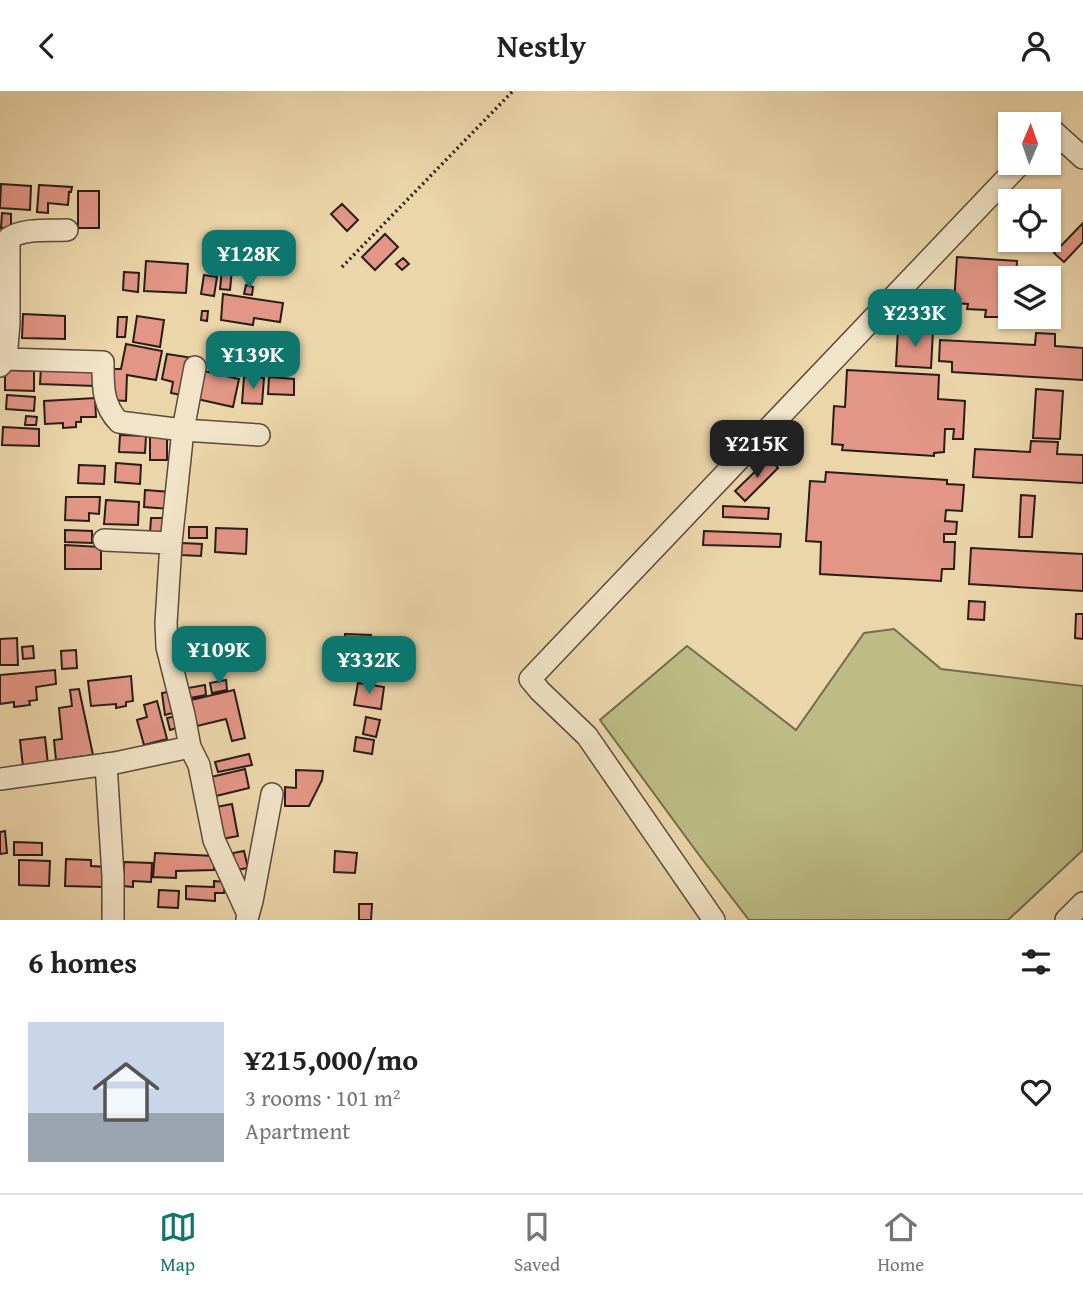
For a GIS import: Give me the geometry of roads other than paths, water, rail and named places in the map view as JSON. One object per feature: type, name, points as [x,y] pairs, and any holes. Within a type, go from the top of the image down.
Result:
[{"type":"street","points":[[1061,138],[1083,158]]},
{"type":"street","points":[[715,920],[587,736],[530,679],[1010,175]]},
{"type":"street","points":[[67,230],[27,232],[9,238],[9,323],[3,363],[103,362],[103,393],[113,416],[119,422],[259,435]]},
{"type":"street","points":[[195,367],[183,430],[166,623],[167,647],[190,747],[198,765],[214,840],[247,917]]},
{"type":"street","points":[[104,540],[172,543]]},
{"type":"street","points":[[0,779],[106,764],[190,747]]},
{"type":"street","points":[[106,764],[113,920]]},
{"type":"street","points":[[247,917],[272,794]]},
{"type":"street","points":[[1066,920],[1083,903]]}]
